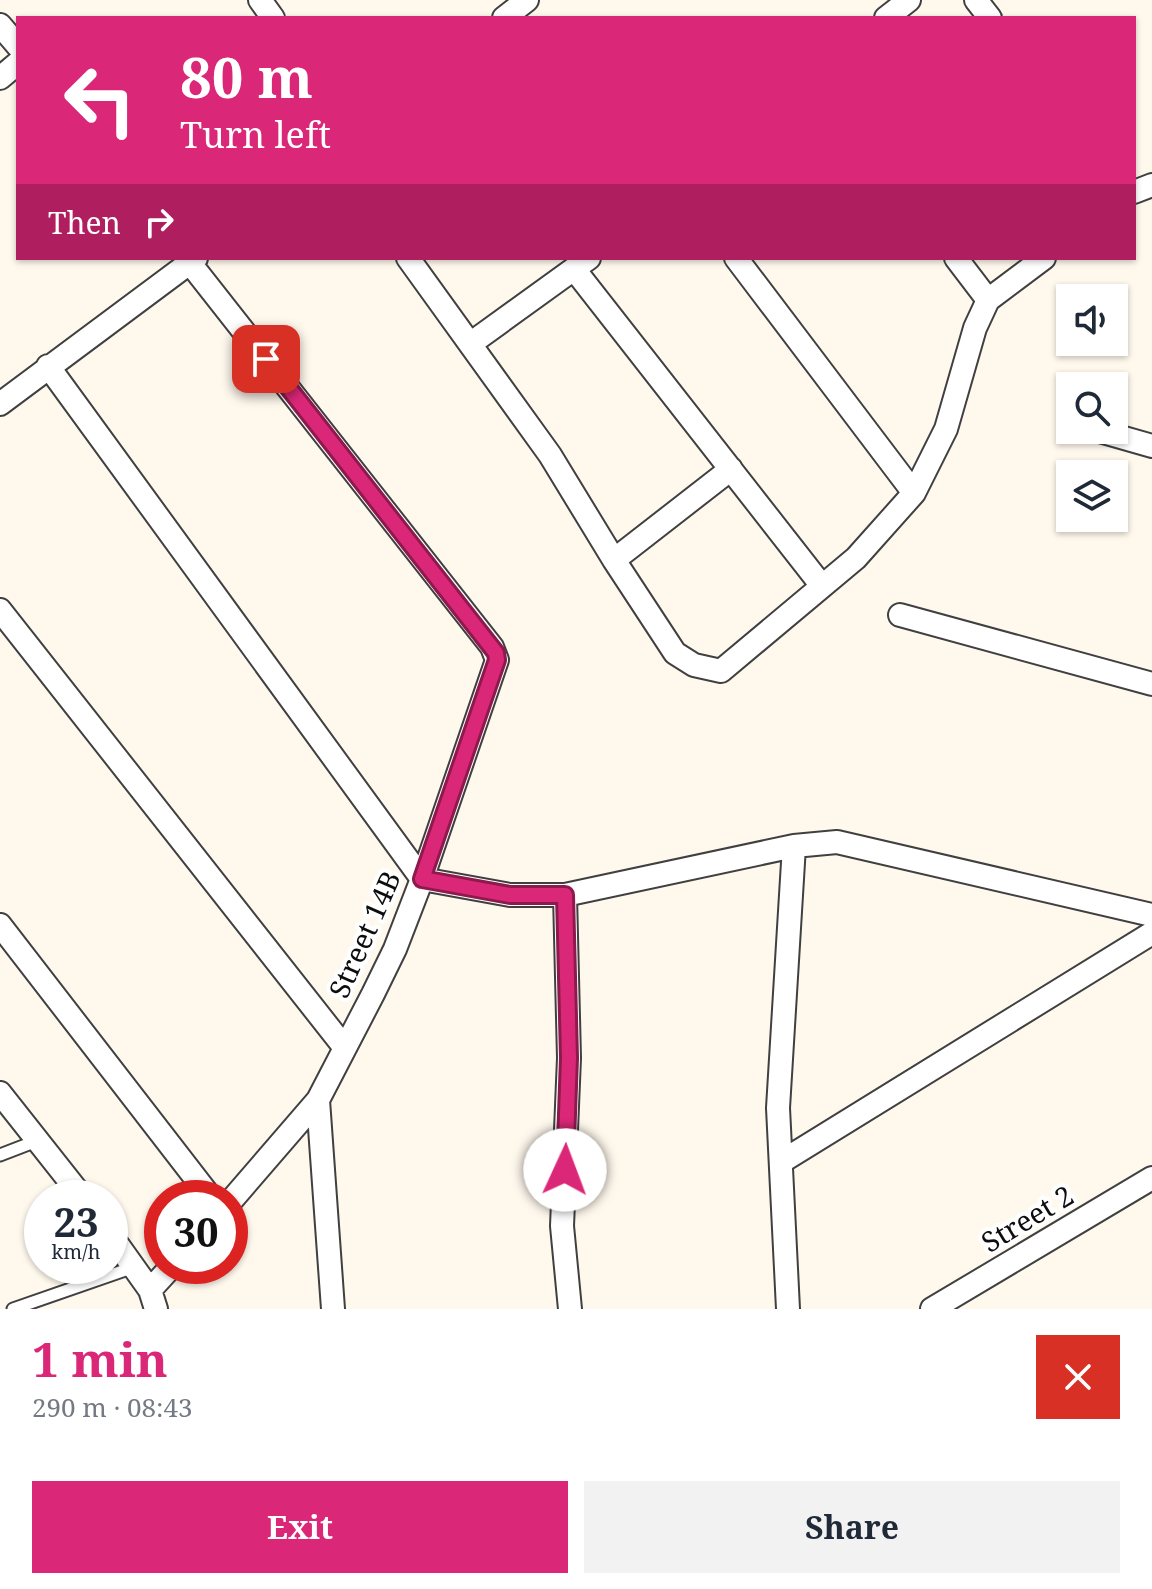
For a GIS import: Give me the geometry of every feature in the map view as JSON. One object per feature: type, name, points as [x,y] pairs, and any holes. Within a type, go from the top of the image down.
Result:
[{"type":"street","points":[[507,16],[527,0]]},
{"type":"street","points":[[889,16],[909,0]]},
{"type":"street","points":[[976,0],[988,16]]},
{"type":"street","points":[[0,25],[16,44]]},
{"type":"street","points":[[0,78],[16,65]]},
{"type":"street","points":[[0,404],[191,260]]},
{"type":"street","name":"Street 14B","points":[[191,260],[492,647],[497,660],[395,949],[318,1100],[248,1181]]},
{"type":"street","points":[[409,260],[550,455],[675,653],[694,665],[721,671],[856,558],[914,493],[946,429],[975,328],[988,300],[1041,260]]},
{"type":"street","points":[[738,260],[914,493]]},
{"type":"street","points":[[958,260],[988,300]]},
{"type":"street","points":[[470,344],[582,263],[731,469],[822,586]]},
{"type":"street","points":[[48,366],[422,879],[510,895],[565,895],[794,846],[837,842],[1152,915]]},
{"type":"street","points":[[1128,439],[1152,446]]},
{"type":"street","points":[[614,560],[731,469]]},
{"type":"street","points":[[0,610],[345,1048]]},
{"type":"street","points":[[900,615],[1152,684]]},
{"type":"street","points":[[788,1309],[778,1108],[794,846]]},
{"type":"street","points":[[565,895],[569,1058],[562,1226],[570,1309]]},
{"type":"street","points":[[0,925],[197,1180]]},
{"type":"street","points":[[781,1162],[1152,933]]},
{"type":"street","points":[[0,1093],[69,1180]]},
{"type":"street","points":[[318,1100],[333,1309]]},
{"type":"street","name":"Street 2","points":[[932,1309],[1152,1178]]},
{"type":"street","points":[[128,1258],[153,1300]]},
{"type":"lane","points":[[0,1155],[39,1140]]},
{"type":"lane","points":[[13,1309],[135,1267]]},
{"type":"route","points":[[266,359],[496,653],[497,660],[422,879],[510,895],[565,895],[569,1058],[565,1170]]}]
